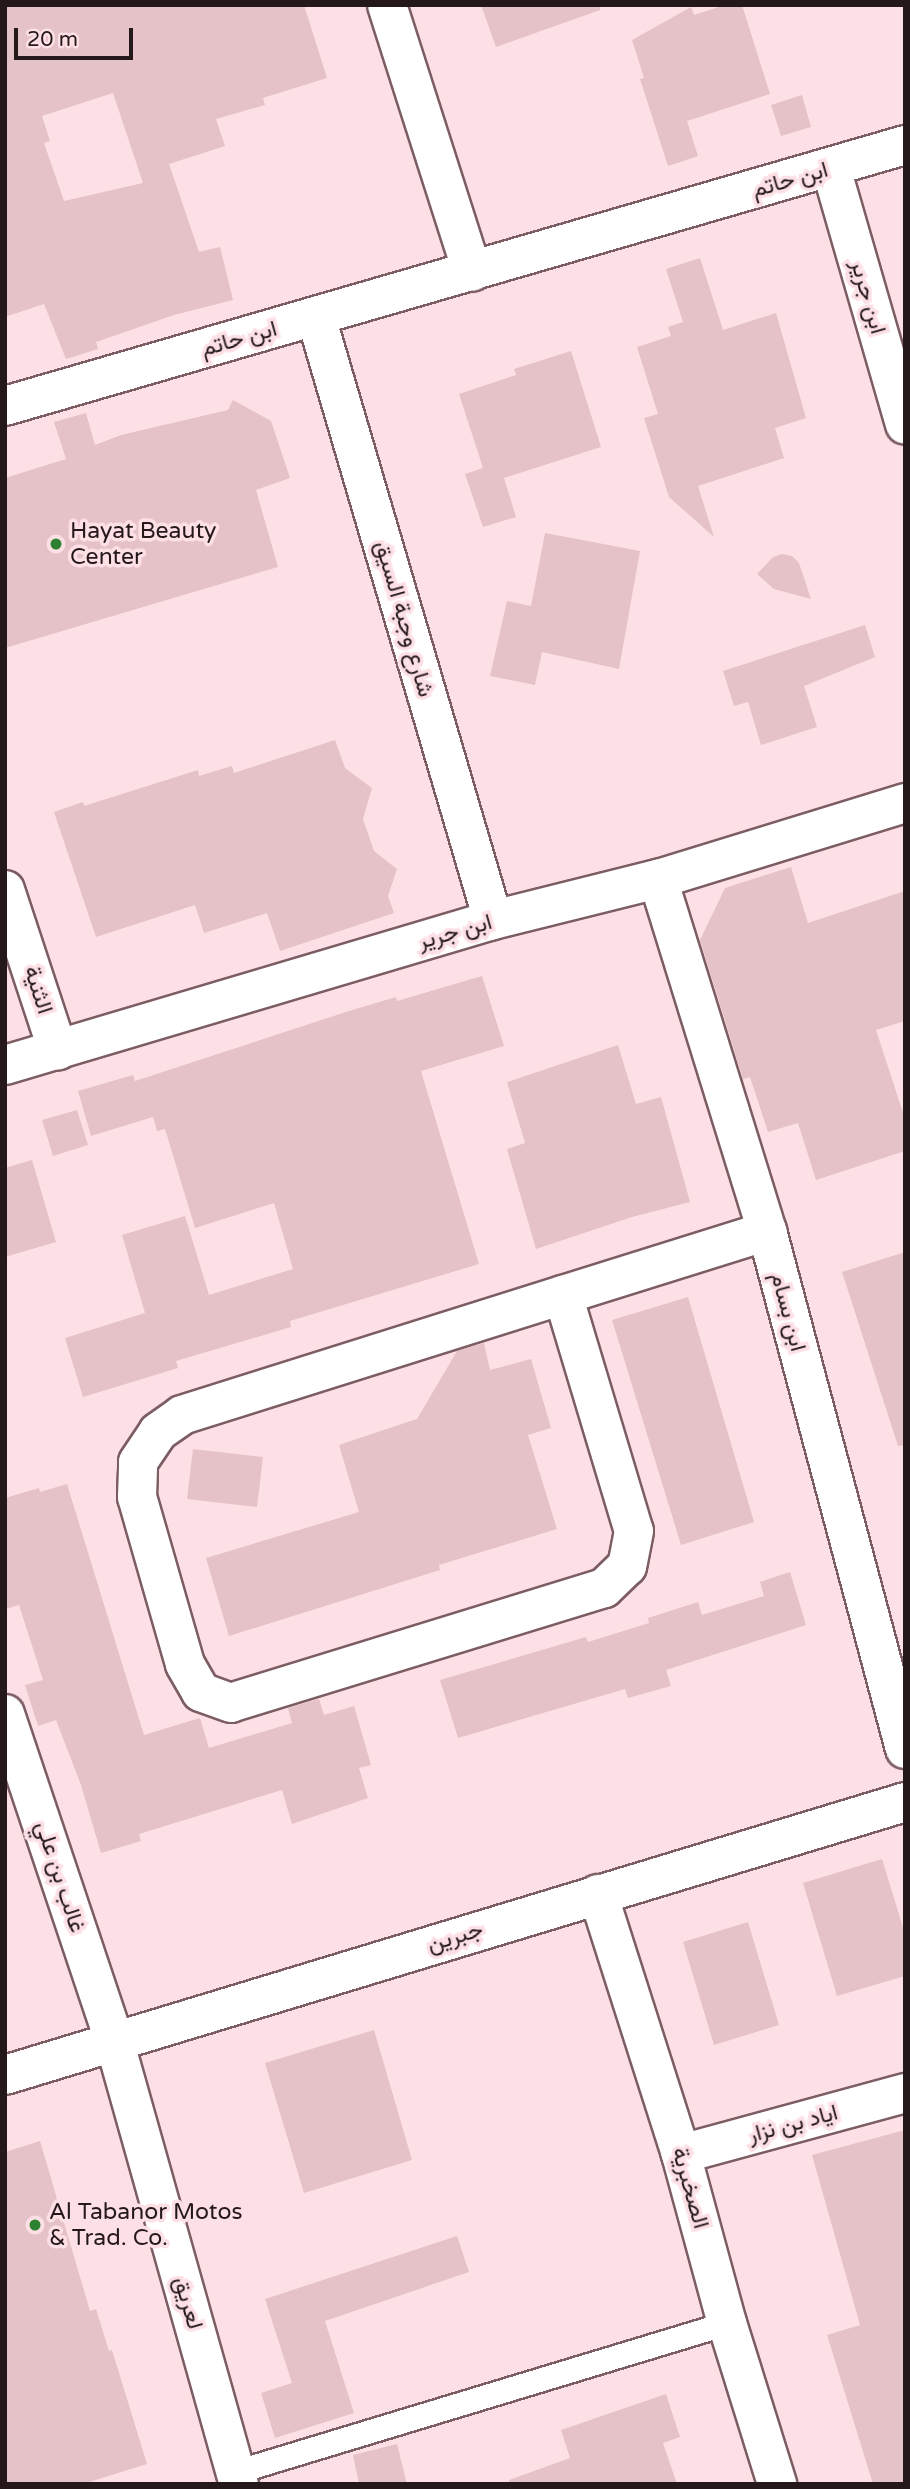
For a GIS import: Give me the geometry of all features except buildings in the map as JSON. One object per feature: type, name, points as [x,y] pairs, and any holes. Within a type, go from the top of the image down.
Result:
[{"type":"street","points":[[387,5],[472,272]]},
{"type":"street","name":"ابن حاتم","points":[[5,406],[905,145]]},
{"type":"street","name":"ابن جرير","points":[[831,168],[905,425]]},
{"type":"street","name":"شارع وجبة السيق","points":[[316,317],[493,920]]},
{"type":"street","name":"ابن جرير","points":[[5,1066],[493,920],[658,879],[905,803]]},
{"type":"street","name":"ابن بسام","points":[[658,879],[767,1231],[905,1749]]},
{"type":"street","name":"الثنية","points":[[5,890],[58,1051]]},
{"type":"street","points":[[563,1295],[634,1531],[627,1566],[604,1588],[231,1703],[201,1692],[185,1664],[137,1497],[138,1462],[158,1432],[182,1415],[563,1295],[767,1231]]},
{"type":"street","name":"غالب بن علي","points":[[5,1714],[114,2040]]},
{"type":"street","name":"جبرين","points":[[5,2075],[905,1802]]},
{"type":"street","name":"الصخبرية","points":[[598,1894],[681,2154],[727,2323],[777,2484]]},
{"type":"street","name":"لعريق","points":[[114,2040],[237,2478]]},
{"type":"street","name":"اياد بن نزار","points":[[681,2154],[905,2093]]},
{"type":"lane","points":[[237,2478],[727,2323]]},
{"type":"place","name":"Hayat Beauty Center","points":[[56,544]]},
{"type":"place","name":"Al Tabanor Motos & Trad. Co.","points":[[35,2225]]}]
